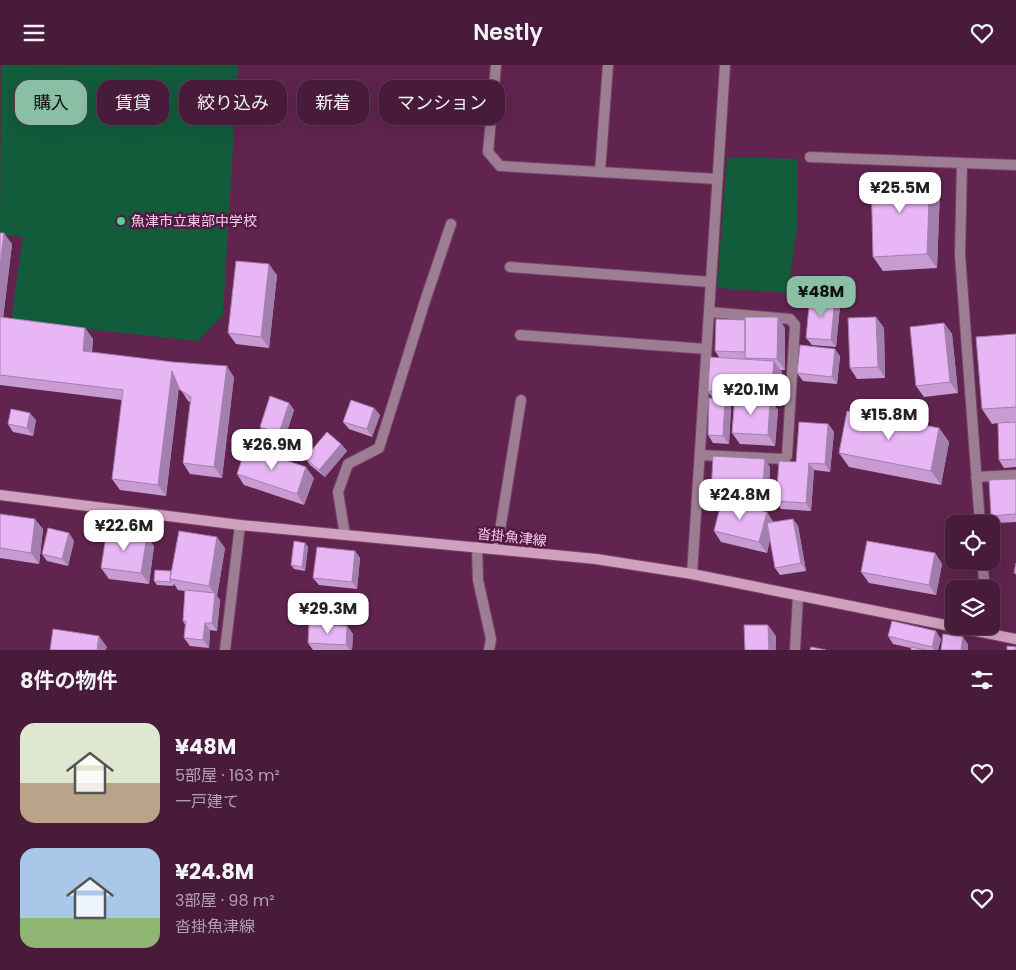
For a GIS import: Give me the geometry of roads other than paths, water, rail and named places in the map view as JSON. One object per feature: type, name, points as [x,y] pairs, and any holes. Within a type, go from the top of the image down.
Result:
[{"type":"main road","name":"沓掛魚津線","points":[[0,495],[240,525],[596,559],[692,574],[798,596],[945,622]]},
{"type":"main road","name":"沓掛魚津線","points":[[1000,634],[1016,639]]},
{"type":"street","points":[[496,65],[488,152],[500,166],[717,179]]},
{"type":"street","points":[[600,172],[608,65]]},
{"type":"street","points":[[692,574],[725,65]]},
{"type":"street","points":[[810,157],[1016,165]]},
{"type":"street","points":[[962,163],[960,255],[979,515]]},
{"type":"street","points":[[345,535],[338,492],[348,464],[379,448],[451,224]]},
{"type":"street","points":[[510,267],[710,282]]},
{"type":"street","points":[[700,455],[783,459],[787,456],[796,325],[790,319],[708,312]]},
{"type":"street","points":[[520,335],[706,349]]},
{"type":"street","points":[[497,549],[521,399]]},
{"type":"street","points":[[976,477],[1016,475]]},
{"type":"street","points":[[225,650],[240,525]]},
{"type":"street","points":[[477,547],[478,580],[491,639],[489,650]]},
{"type":"street","points":[[795,650],[798,596]]},
{"type":"place","name":"魚津市立東部中学校","points":[[121,221]]}]
